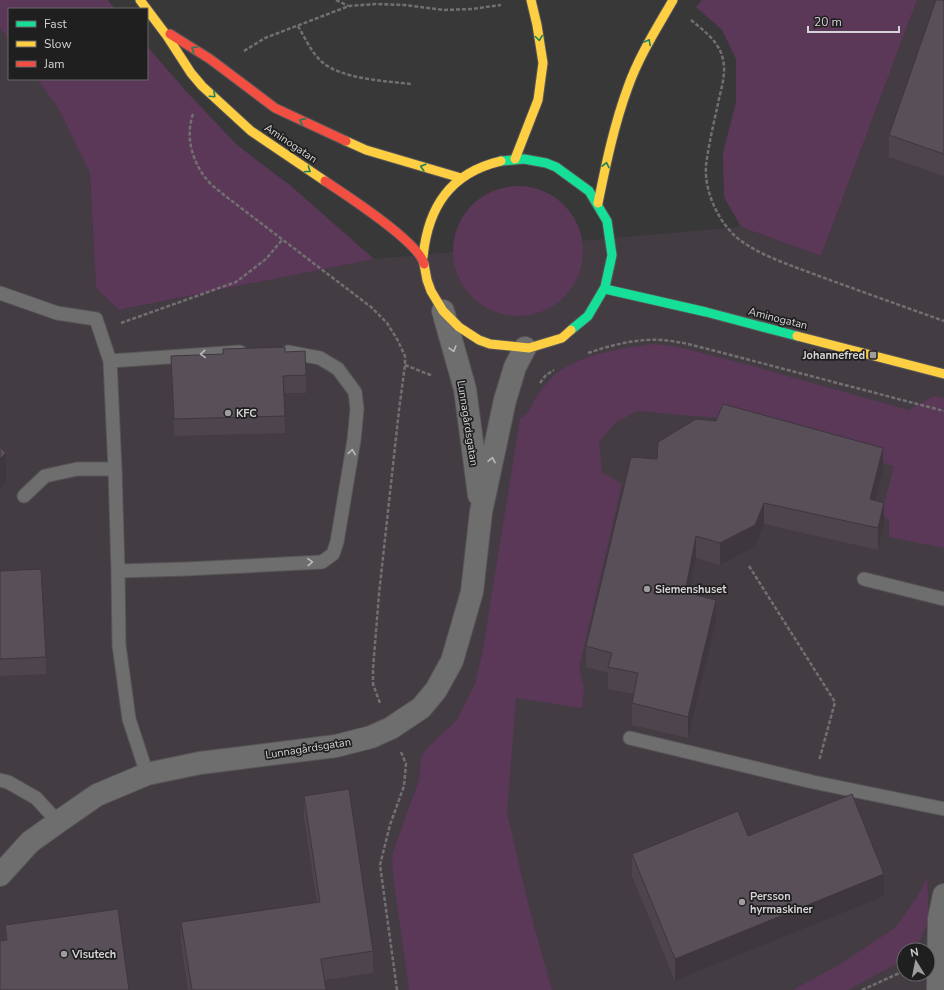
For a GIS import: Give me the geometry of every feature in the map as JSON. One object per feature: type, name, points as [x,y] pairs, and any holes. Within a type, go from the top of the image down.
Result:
[{"type":"main road","name":"Aminogatan","points":[[140,0],[146,8]]},
{"type":"main road","points":[[515,159],[538,100],[543,63],[537,25],[531,0]]},
{"type":"main road","points":[[598,203],[612,137],[628,86],[648,43],[673,0]]},
{"type":"main road","name":"Aminogatan","points":[[148,10],[197,80],[252,132],[364,208],[403,238],[423,257]]},
{"type":"main road","name":"Aminogatan","points":[[164,31],[210,59],[275,108],[366,150],[461,178]]},
{"type":"main road","points":[[515,159],[535,160],[554,166],[571,175],[586,188],[598,203],[608,224],[612,245],[611,268],[605,289],[595,308],[570,332],[546,344],[525,348],[506,348],[482,341],[471,336],[456,325],[443,311],[432,295],[426,276],[423,257],[424,239],[429,221],[447,190],[461,178],[477,168],[496,162],[515,159]]},
{"type":"main road","name":"Aminogatan","points":[[605,289],[713,314],[944,374]]},
{"type":"street","name":"Lunnagårdsgatan","points":[[443,311],[465,389],[482,512]]},
{"type":"street","name":"Lunnagårdsgatan","points":[[0,876],[30,842],[96,795],[147,774],[200,763],[336,746],[372,736],[391,728],[421,708],[436,690],[452,661],[472,592],[482,512],[505,400],[515,367],[525,348]]},
{"type":"street","points":[[938,990],[939,919],[944,895]]},
{"type":"lane","points":[[0,293],[57,314],[96,319],[110,361],[115,469],[119,645],[129,719],[147,774]]},
{"type":"lane","points":[[110,361],[256,351]]},
{"type":"lane","points":[[118,571],[322,562],[333,554],[337,542],[354,440],[357,409],[354,392],[338,369],[320,358],[278,351]]},
{"type":"lane","points":[[24,496],[45,476],[77,469],[115,469]]},
{"type":"lane","points":[[864,579],[944,599]]},
{"type":"lane","points":[[630,738],[813,782],[944,809]]},
{"type":"lane","points":[[0,780],[8,782],[36,798],[58,822]]},
{"type":"path","points":[[336,0],[349,6]]},
{"type":"path","points":[[242,52],[266,38],[349,6],[376,4],[405,5],[444,10],[472,9],[501,5]]},
{"type":"path","points":[[686,16],[713,39],[723,59],[722,85],[706,159],[707,182],[712,201],[722,220],[733,234],[754,248],[786,263],[880,299],[944,321]]},
{"type":"path","points":[[298,26],[312,50],[322,62],[338,71],[363,77],[411,84]]},
{"type":"path","points":[[100,331],[236,282],[266,259],[282,240]]},
{"type":"path","points":[[586,353],[632,341],[676,341],[944,411]]},
{"type":"path","points":[[405,365],[465,389]]},
{"type":"path","points":[[538,386],[546,375],[558,367]]},
{"type":"path","points":[[749,566],[835,702],[813,782]]},
{"type":"path","points":[[391,728],[406,764],[404,786],[390,825],[380,865],[397,990]]},
{"type":"path","points":[[862,990],[896,975]]},
{"type":"shaded area","points":[[0,0],[108,0],[114,8],[8,8],[8,39],[0,28]]},
{"type":"shaded area","points":[[702,0],[917,0],[821,256],[741,227],[724,197],[723,153],[736,102],[736,59],[722,30],[696,7]]},
{"type":"shaded area","points":[[917,0],[944,0],[944,990],[0,990],[0,28],[8,39],[8,80],[38,80],[58,108],[90,173],[96,288],[120,310],[374,259],[741,227],[821,256]]},
{"type":"shaded area","points":[[148,47],[185,90],[237,145],[291,186],[374,259],[119,310],[96,288],[90,173],[58,108],[38,80],[148,80]]},
{"type":"shaded area","points":[[524,186],[543,191],[564,205],[578,226],[582,238],[582,264],[578,276],[564,297],[543,311],[531,315],[512,316],[493,311],[472,297],[458,276],[454,264],[453,245],[458,226],[472,205],[493,191],[505,187]]},
{"type":"shaded area","points":[[653,344],[674,346],[749,365],[908,410],[934,396],[944,398],[944,548],[889,537],[889,519],[881,516],[894,466],[718,418],[637,411],[615,423],[599,442],[602,472],[622,484],[579,668],[584,688],[582,708],[516,698],[507,813],[530,912],[552,990],[409,990],[393,875],[392,855],[419,780],[421,758],[426,749],[457,720],[475,684],[482,655],[520,419],[530,410],[536,397],[546,384],[560,371],[572,364],[599,354]]},
{"type":"shaded area","points":[[927,878],[929,919],[919,942],[896,942],[896,964],[848,990],[793,990],[837,966],[895,928],[917,897]]},
{"type":"building","points":[[936,0],[944,0],[944,154],[889,135]]},
{"type":"building","name":"KFC","points":[[285,347],[285,352],[305,351],[306,375],[283,376],[285,416],[174,419],[171,356],[223,354],[223,349]]},
{"type":"building","name":"Siemenshuset","points":[[723,404],[883,448],[870,499],[884,503],[878,528],[764,503],[755,525],[720,543],[696,536],[685,592],[716,600],[688,717],[632,703],[638,673],[608,667],[612,653],[586,646],[631,457],[657,459],[658,442],[696,419],[716,421]]},
{"type":"building","points":[[0,447],[6,453],[0,459]]},
{"type":"building","points":[[41,569],[46,657],[0,659],[0,571]]},
{"type":"building","points":[[349,789],[373,951],[321,959],[326,990],[192,990],[181,922],[320,902],[304,796]]},
{"type":"building","points":[[852,794],[884,874],[675,959],[632,854],[738,811],[748,836]]},
{"type":"building","name":"Visutech","points":[[118,909],[129,990],[0,990],[0,941],[7,940],[5,925]]},
{"type":"traffic: fast","points":[[501,161],[524,159],[546,163],[556,167],[589,191],[607,221],[612,255],[605,287],[588,316],[571,330]]},
{"type":"traffic: fast","points":[[605,289],[706,312],[797,336]]},
{"type":"traffic: slow","points":[[140,0],[146,8]]},
{"type":"traffic: slow","points":[[515,159],[538,100],[543,63],[537,25],[531,0]]},
{"type":"traffic: slow","points":[[598,203],[614,130],[632,76],[643,53],[673,0]]},
{"type":"traffic: slow","points":[[148,11],[167,36],[191,73],[202,86],[251,131],[325,181]]},
{"type":"traffic: slow","points":[[346,141],[366,150],[461,178]]},
{"type":"traffic: slow","points":[[423,257],[430,223],[436,208],[445,195],[455,183],[468,174],[501,161]]},
{"type":"traffic: slow","points":[[424,264],[431,291],[443,311],[459,327],[479,340],[490,344],[529,348],[562,338],[571,330]]},
{"type":"traffic: slow","points":[[797,336],[944,374]]},
{"type":"traffic: jam","points":[[170,34],[210,59],[275,108],[346,141]]},
{"type":"traffic: jam","points":[[325,181],[396,232],[419,255],[424,264]]},
{"type":"place","name":"Johannefred","points":[[873,355]]},
{"type":"place","name":"KFC","points":[[228,413]]},
{"type":"place","name":"Siemenshuset","points":[[647,589]]},
{"type":"place","name":"Persson hyrmaskiner","points":[[742,902]]},
{"type":"place","name":"Visutech","points":[[64,954]]}]
